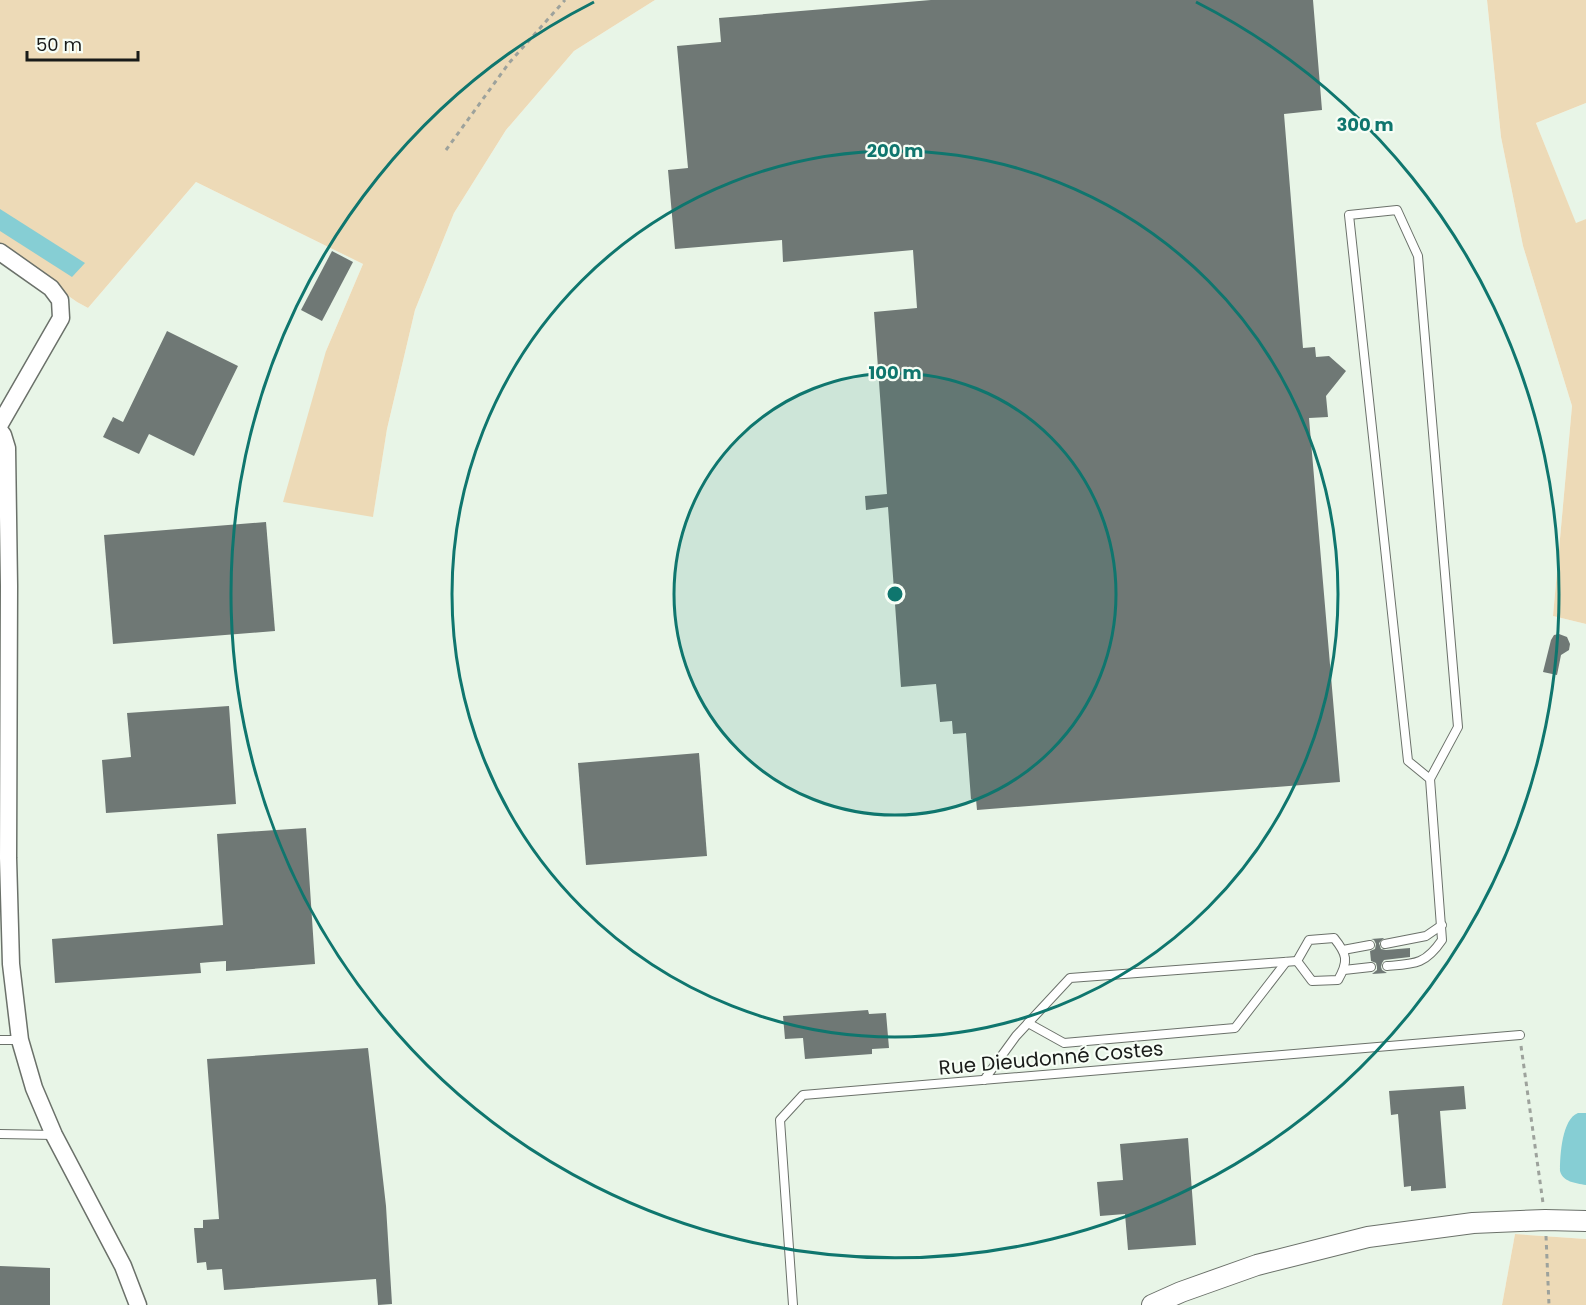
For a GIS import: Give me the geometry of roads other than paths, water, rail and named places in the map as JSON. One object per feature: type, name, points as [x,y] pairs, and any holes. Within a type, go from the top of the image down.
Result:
[{"type":"street","points":[[0,252],[51,288],[60,300],[61,318],[0,424]]},
{"type":"street","points":[[0,430],[7,448],[4,470],[5,918],[20,1040],[34,1088],[54,1135],[123,1266],[138,1305]]},
{"type":"street","points":[[1152,1305],[1181,1292],[1257,1265],[1368,1237],[1473,1223],[1586,1221]]},
{"type":"lane","points":[[1387,966],[1424,960],[1442,940],[1430,779],[1458,727],[1419,256],[1397,210],[1349,215],[1408,761],[1430,779]]},
{"type":"lane","points":[[1385,944],[1426,936],[1442,925]]},
{"type":"lane","points":[[1334,938],[1343,950],[1346,960],[1338,980],[1312,981],[1297,961],[1309,940],[1334,938]]},
{"type":"lane","points":[[1343,950],[1370,945]]},
{"type":"lane","points":[[984,1080],[1016,1036],[1070,978],[1297,961]]},
{"type":"lane","points":[[1028,1023],[1064,1043],[1234,1028],[1286,962]]},
{"type":"lane","points":[[1344,969],[1371,967]]},
{"type":"lane","name":"Rue Dieudonné Costes","points":[[792,1305],[780,1120],[803,1095],[1520,1035]]},
{"type":"lane","points":[[0,1040],[20,1040]]},
{"type":"lane","points":[[0,1134],[54,1135]]},
{"type":"water","points":[[0,209],[85,263],[72,277],[0,231]]},
{"type":"water","points":[[1578,1113],[1586,1113],[1586,1185],[1567,1180],[1560,1171],[1561,1147],[1565,1130],[1568,1122]]}]
